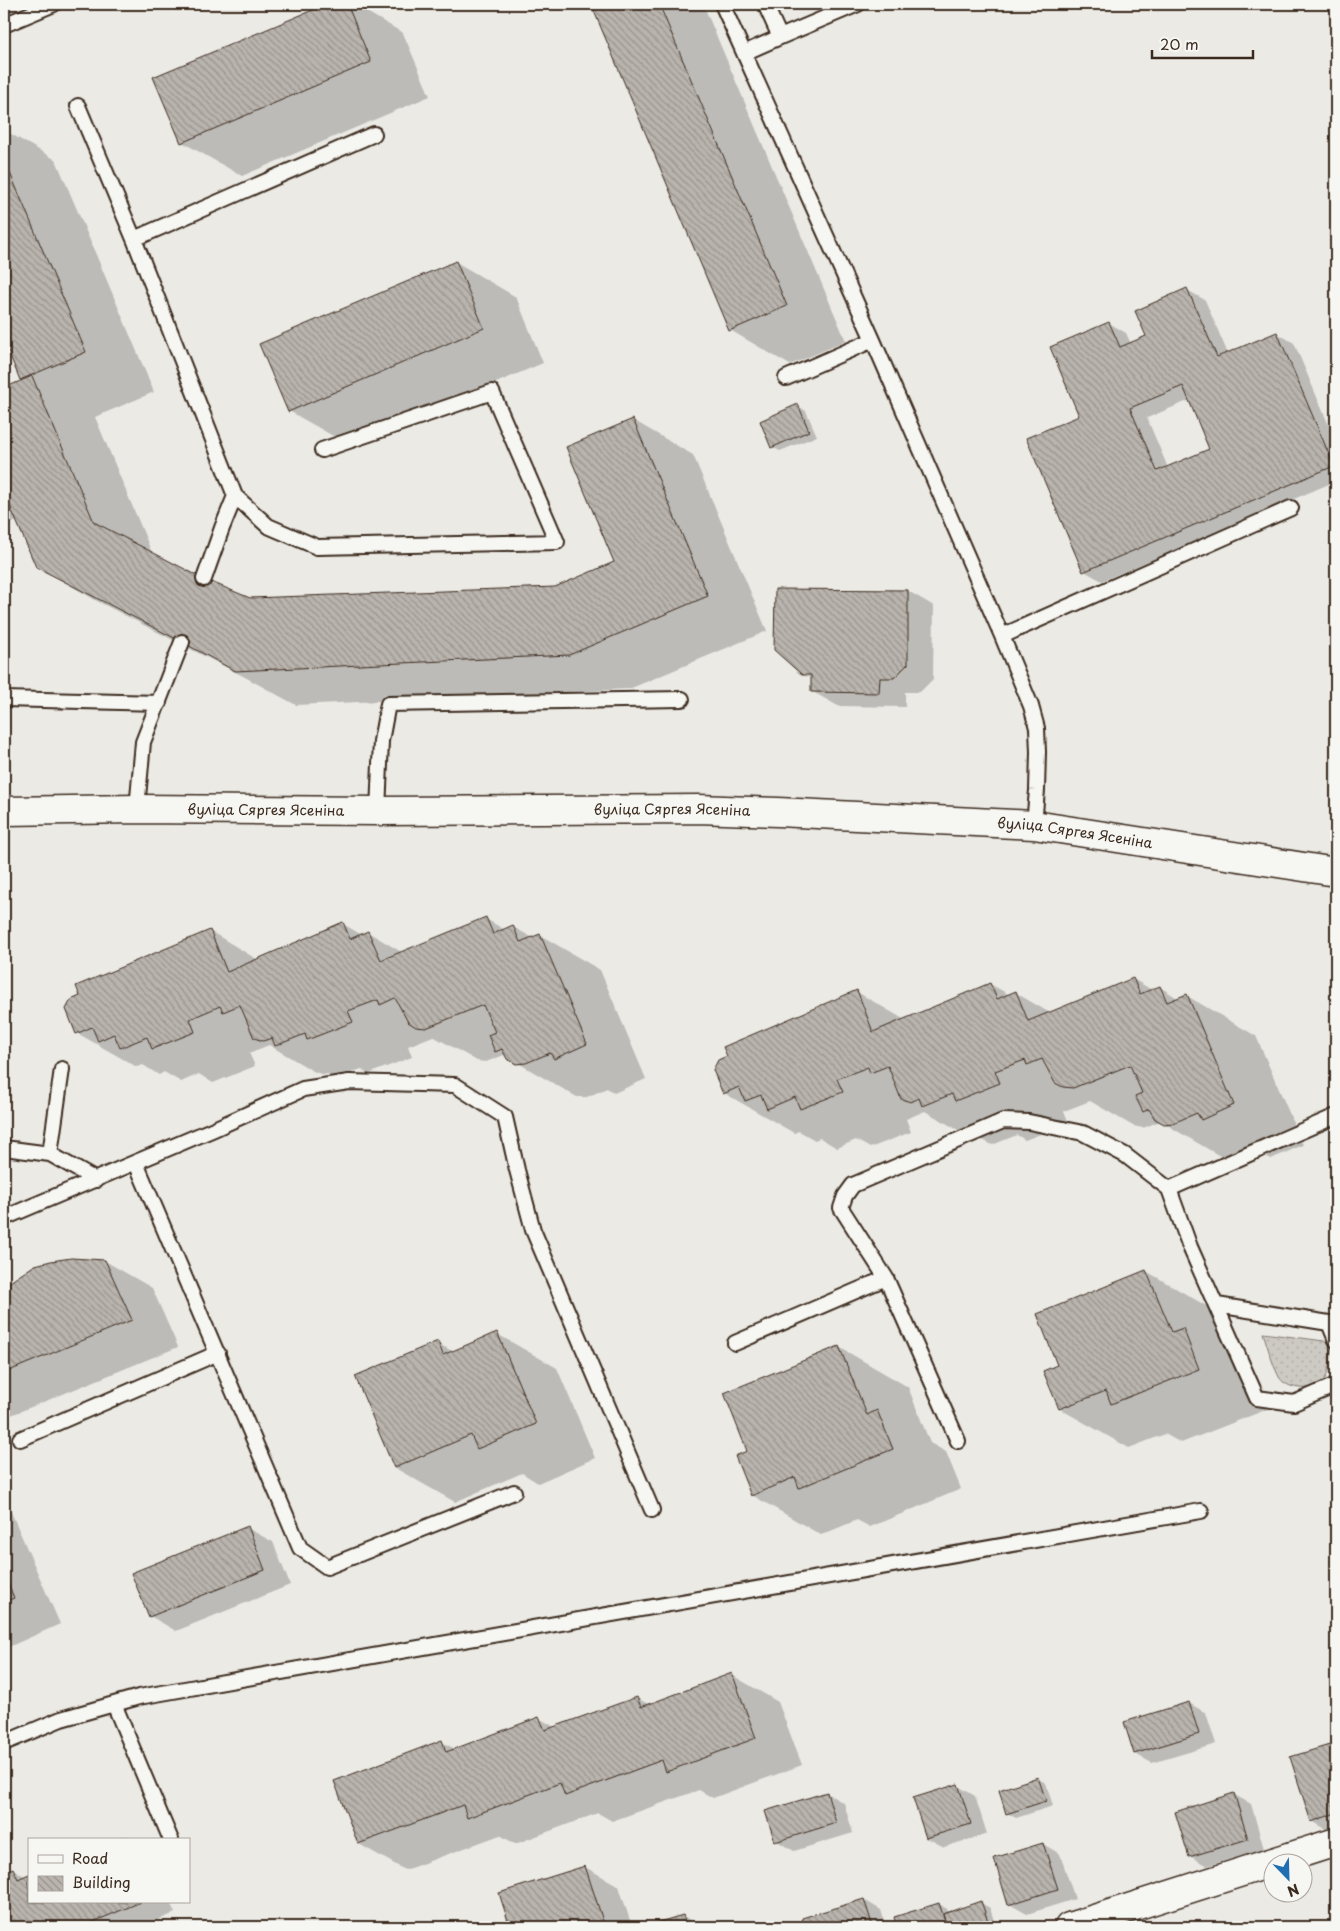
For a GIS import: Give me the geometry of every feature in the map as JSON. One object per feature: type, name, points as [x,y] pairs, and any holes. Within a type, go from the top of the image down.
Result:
[{"type":"main road","name":"вуліца Сяргея Ясеніна","points":[[4,810],[378,811],[699,809],[1034,825],[1336,872]]},
{"type":"main road","points":[[1069,1927],[1336,1842]]},
{"type":"lane","points":[[4,26],[54,4]]},
{"type":"lane","points":[[722,4],[873,340],[1031,706],[1037,728],[1038,790],[1034,825]]},
{"type":"lane","points":[[765,4],[780,37]]},
{"type":"lane","points":[[744,53],[858,4]]},
{"type":"lane","points":[[78,106],[134,239],[235,496],[268,526],[317,547],[557,542],[492,392],[322,450]]},
{"type":"lane","points":[[134,239],[374,134]]},
{"type":"lane","points":[[786,378],[873,340]]},
{"type":"lane","points":[[204,579],[235,496]]},
{"type":"lane","points":[[1002,636],[1291,508]]},
{"type":"lane","points":[[137,809],[144,742],[182,642]]},
{"type":"lane","points":[[4,699],[159,702]]},
{"type":"lane","points":[[378,811],[381,741],[388,704],[682,699]]},
{"type":"lane","points":[[50,1154],[62,1069]]},
{"type":"lane","points":[[4,1218],[96,1180],[303,1089],[348,1082],[455,1086],[505,1117],[516,1170],[533,1230],[652,1510]]},
{"type":"lane","points":[[1169,1189],[1336,1116]]},
{"type":"lane","points":[[958,1441],[886,1278],[841,1208],[845,1196],[853,1185],[1003,1122],[1029,1122],[1083,1133],[1125,1155],[1169,1189],[1190,1247],[1257,1398],[1294,1403],[1336,1384]]},
{"type":"lane","points":[[4,1148],[50,1154],[96,1180]]},
{"type":"lane","points":[[136,1162],[300,1548],[327,1567],[514,1492]]},
{"type":"lane","points":[[735,1343],[886,1278]]},
{"type":"lane","points":[[1217,1305],[1328,1323],[1336,1340]]},
{"type":"lane","points":[[20,1439],[218,1353]]},
{"type":"lane","points":[[4,1743],[61,1720],[159,1693],[1201,1511]]},
{"type":"lane","points":[[114,1704],[170,1838]]},
{"type":"shaded area","points":[[1263,1333],[1332,1342],[1326,1377],[1322,1382],[1310,1388],[1295,1387],[1283,1382],[1274,1367]]},
{"type":"building","points":[[327,4],[347,4],[371,62],[181,143],[153,77]]},
{"type":"building","points":[[591,4],[659,4],[787,306],[729,331]]},
{"type":"building","points":[[4,159],[86,352],[20,380],[4,341]]},
{"type":"building","points":[[456,261],[484,328],[288,412],[259,344]]},
{"type":"building","points":[[1187,288],[1217,357],[1277,332],[1334,466],[1083,572],[1026,438],[1079,416],[1050,347],[1109,322],[1120,347],[1146,336],[1135,311]],"holes":[[[1183,386],[1209,449],[1157,471],[1130,408]]]},
{"type":"building","points":[[32,376],[94,522],[204,579],[250,598],[555,587],[614,562],[566,447],[633,419],[708,596],[569,655],[235,671],[36,567],[4,492],[4,388]]},
{"type":"building","points":[[798,404],[809,431],[771,448],[760,421]]},
{"type":"building","points":[[775,589],[908,590],[908,664],[894,678],[880,678],[879,693],[811,692],[811,675],[802,675],[774,650]]},
{"type":"building","points":[[486,917],[493,934],[513,925],[520,942],[540,934],[587,1044],[554,1059],[550,1053],[526,1063],[516,1064],[507,1059],[502,1049],[495,1052],[488,1035],[495,1032],[483,1005],[426,1028],[416,1027],[408,1022],[395,998],[380,1005],[378,1000],[348,1011],[353,1022],[307,1040],[305,1034],[275,1046],[272,1038],[263,1041],[254,1038],[240,1005],[223,1012],[220,1006],[190,1019],[195,1032],[152,1049],[147,1037],[120,1048],[114,1034],[98,1041],[92,1027],[76,1034],[66,1009],[71,1000],[80,996],[76,986],[210,930],[227,972],[343,922],[350,939],[368,931],[381,960]]},
{"type":"building","points":[[1133,978],[1140,994],[1160,986],[1167,1002],[1187,994],[1234,1105],[1201,1120],[1197,1113],[1173,1123],[1164,1124],[1155,1119],[1149,1109],[1143,1112],[1135,1096],[1142,1093],[1130,1065],[1073,1088],[1063,1087],[1055,1083],[1042,1059],[1027,1065],[1025,1060],[995,1071],[1000,1083],[955,1101],[952,1094],[922,1106],[919,1098],[911,1102],[901,1099],[888,1066],[870,1073],[868,1067],[837,1079],[843,1092],[800,1109],[795,1097],[767,1109],[761,1095],[745,1101],[739,1087],[723,1094],[713,1070],[718,1060],[727,1056],[723,1047],[857,990],[873,1032],[990,983],[997,999],[1016,991],[1028,1021]]},
{"type":"building","points":[[71,1258],[105,1260],[132,1320],[4,1373],[4,1286],[35,1265]]},
{"type":"building","points":[[1146,1270],[1172,1332],[1183,1328],[1199,1369],[1111,1404],[1106,1391],[1059,1409],[1043,1371],[1057,1365],[1037,1314]]},
{"type":"building","points":[[497,1332],[536,1424],[477,1449],[471,1435],[394,1468],[355,1376],[438,1341],[443,1355]]},
{"type":"building","points":[[839,1346],[867,1415],[877,1410],[893,1449],[799,1488],[795,1477],[751,1496],[735,1456],[747,1451],[724,1393]]},
{"type":"building","points":[[248,1526],[265,1570],[149,1617],[131,1573]]},
{"type":"building","points":[[4,1573],[14,1598],[4,1602]]},
{"type":"building","points":[[732,1673],[756,1738],[666,1772],[662,1760],[565,1796],[560,1783],[467,1818],[463,1805],[358,1844],[334,1781],[442,1740],[446,1752],[539,1717],[545,1730],[637,1697],[641,1707]]},
{"type":"building","points":[[1189,1702],[1199,1734],[1134,1754],[1124,1722]]},
{"type":"building","points":[[1336,1743],[1336,1813],[1311,1822],[1290,1757]]},
{"type":"building","points":[[1038,1777],[1046,1801],[1006,1814],[999,1790]]},
{"type":"building","points":[[958,1784],[971,1824],[926,1838],[913,1798]]},
{"type":"building","points":[[827,1792],[836,1823],[775,1842],[765,1811]]},
{"type":"building","points":[[1234,1793],[1248,1839],[1189,1857],[1175,1812]]},
{"type":"building","points":[[1043,1843],[1058,1889],[1008,1905],[994,1858]]},
{"type":"building","points":[[585,1866],[605,1927],[510,1927],[499,1893]]},
{"type":"building","points":[[13,1868],[18,1879],[28,1874],[28,1904],[136,1904],[81,1927],[4,1927],[4,1872]]},
{"type":"building","points":[[864,1899],[873,1927],[804,1927],[802,1918]]},
{"type":"building","points":[[981,1901],[990,1927],[947,1927],[943,1914]]},
{"type":"building","points":[[939,1903],[947,1927],[897,1927],[894,1917]]},
{"type":"building","points":[[683,1915],[687,1927],[642,1927]]}]
